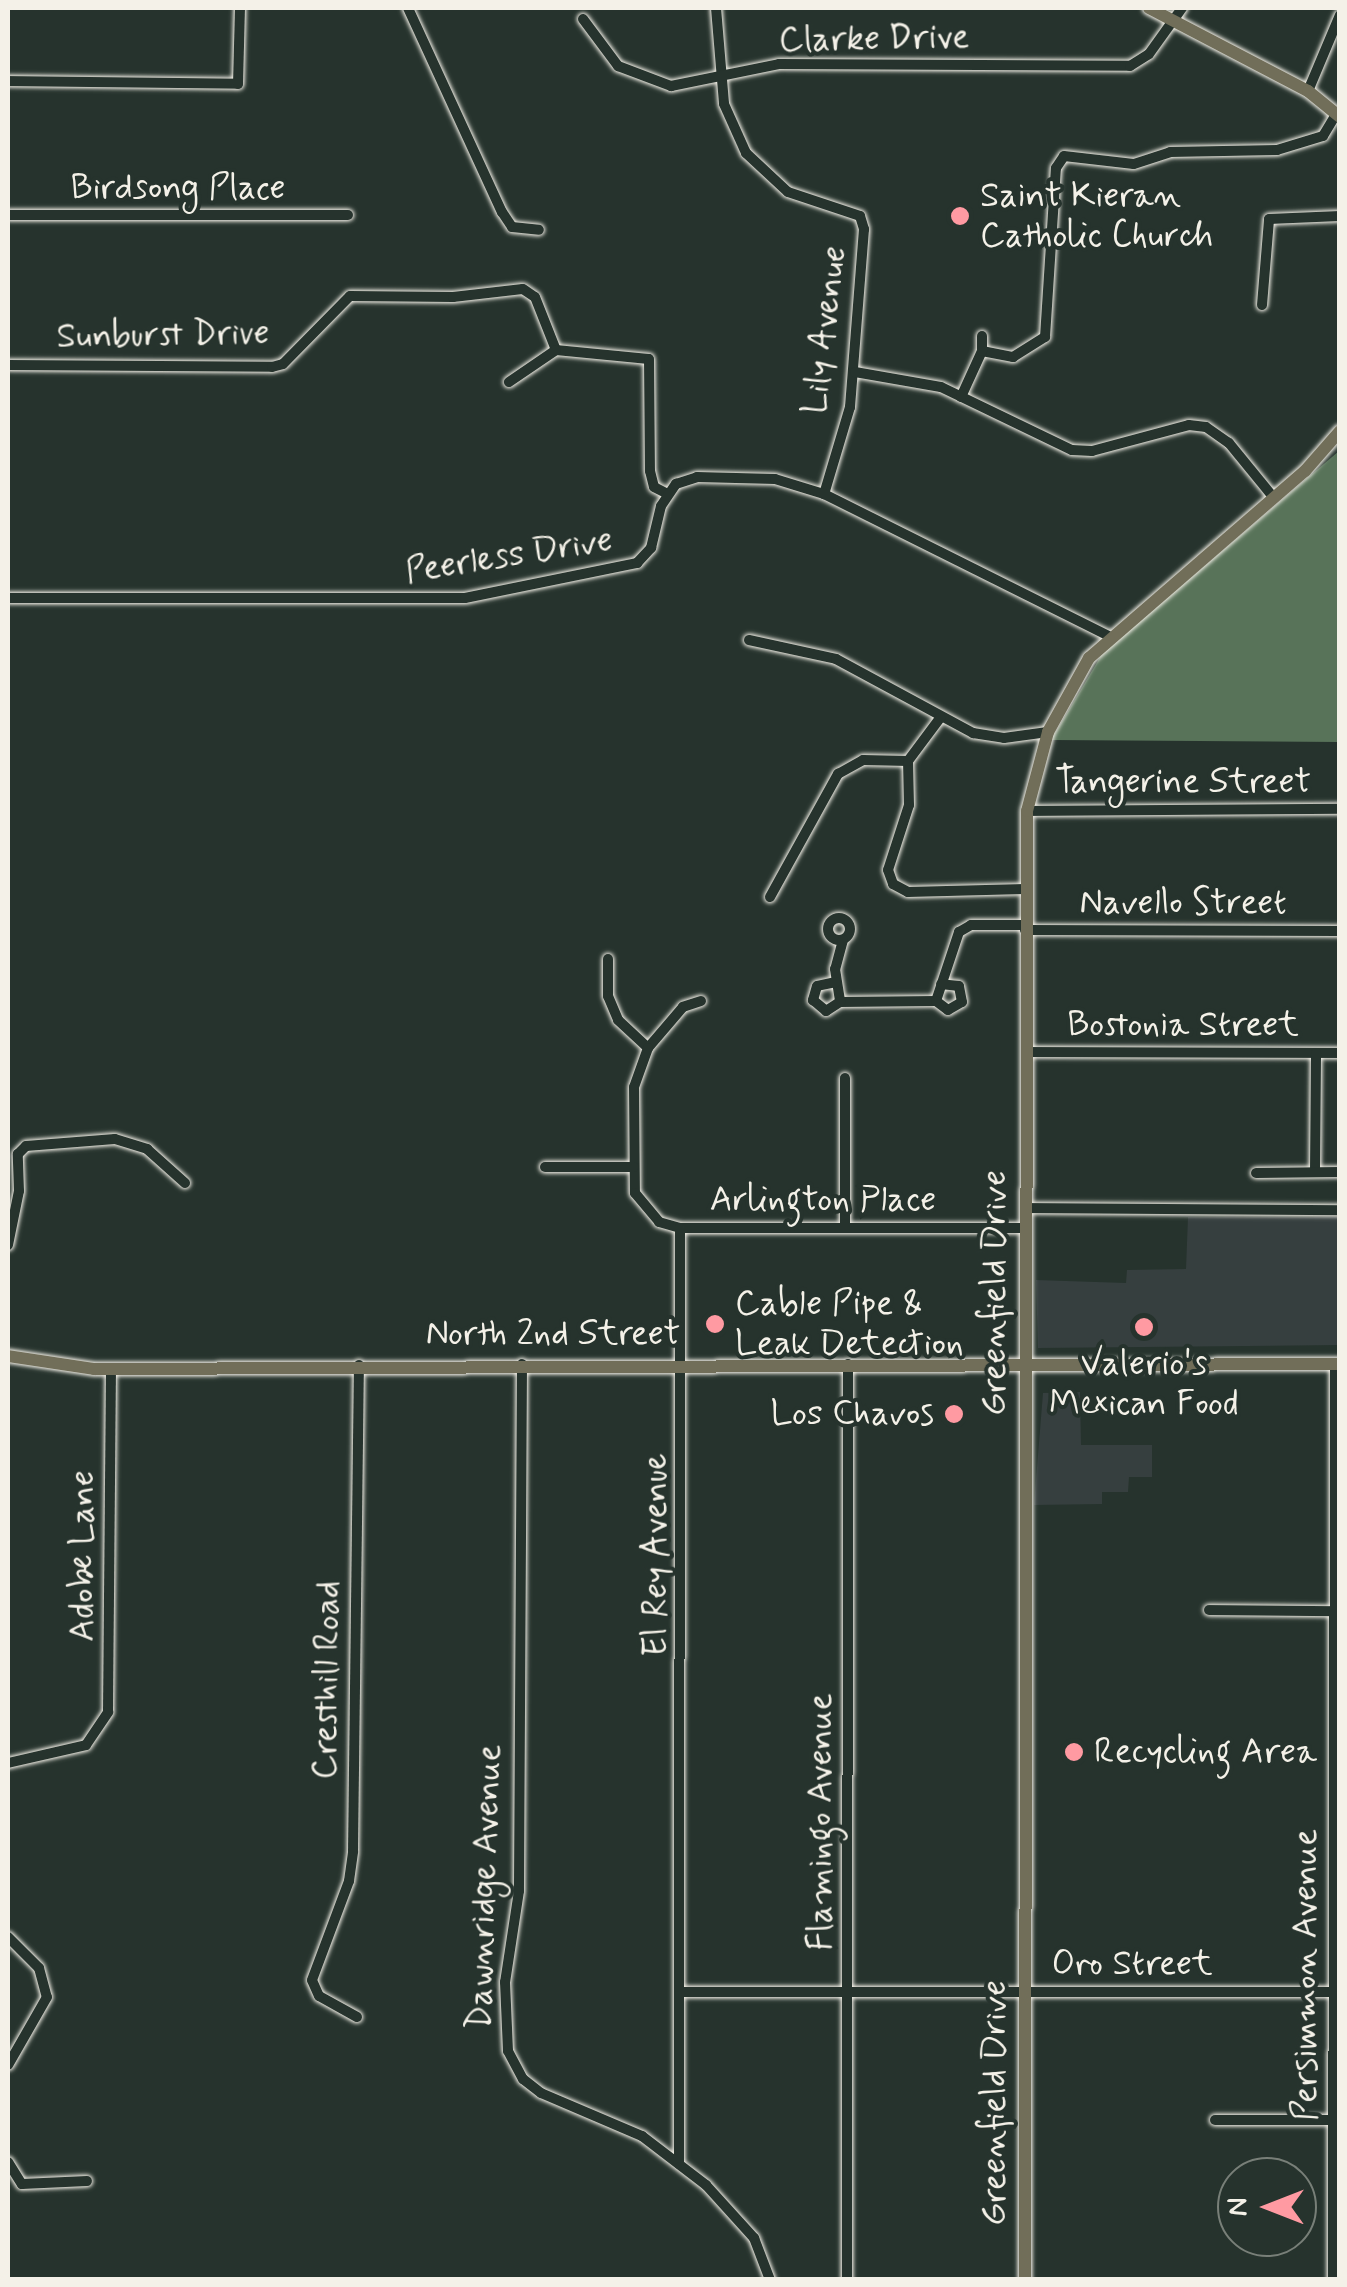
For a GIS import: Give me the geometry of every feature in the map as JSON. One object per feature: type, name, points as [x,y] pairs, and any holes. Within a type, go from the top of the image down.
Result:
[{"type":"main road","points":[[1148,8],[1178,13],[1308,91],[1338,116]]},
{"type":"main road","name":"Greenfield Drive","points":[[1025,2280],[1022,1363],[1027,810],[1048,732],[1108,636],[1274,498],[1340,431]]},
{"type":"main road","name":"North 2nd Street","points":[[8,1356],[62,1368],[358,1364],[1337,1364]]},
{"type":"street","points":[[8,81],[238,84],[240,8]]},
{"type":"street","points":[[408,8],[502,212],[512,226],[540,230]]},
{"type":"street","name":"Lily Avenue","points":[[716,8],[720,78],[732,130],[763,173],[788,192],[860,216],[864,229],[855,372],[824,494]]},
{"type":"street","name":"Clarke Drive","points":[[583,19],[606,54],[640,78],[672,86],[780,64],[1130,66],[1149,54],[1178,13]]},
{"type":"street","points":[[1308,91],[1340,15]]},
{"type":"street","points":[[982,351],[1013,357],[1045,337],[1056,168],[1064,156],[1134,164],[1170,152],[1277,150],[1322,136],[1338,116]]},
{"type":"street","name":"Birdsong Place","points":[[8,216],[348,215]]},
{"type":"street","points":[[1262,305],[1269,219],[1340,216]]},
{"type":"street","name":"Sunburst Drive","points":[[8,366],[272,367],[350,296],[453,297],[523,289],[535,296],[556,350]]},
{"type":"street","points":[[961,397],[982,351],[982,336]]},
{"type":"street","points":[[509,382],[556,350],[649,359],[650,472],[654,488],[666,494],[697,477],[775,479],[824,494],[1108,636]]},
{"type":"street","points":[[855,372],[916,379],[1072,450],[1092,451],[1190,425],[1206,427],[1230,442],[1274,498]]},
{"type":"street","name":"Peerless Drive","points":[[8,598],[465,598],[638,562],[654,542],[666,494]]},
{"type":"street","points":[[749,640],[836,659],[940,718],[988,736],[1048,732]]},
{"type":"street","points":[[940,718],[908,761],[908,805],[888,870],[893,884],[908,892],[1026,890]]},
{"type":"street","points":[[770,897],[838,774],[863,760],[908,761]]},
{"type":"street","name":"Tangerine Street","points":[[1027,810],[1340,809]]},
{"type":"street","name":"Navello Street","points":[[942,984],[966,926],[1340,931]]},
{"type":"street","points":[[840,1002],[836,982],[843,940]]},
{"type":"street","points":[[608,959],[608,996],[618,1020],[648,1048]]},
{"type":"street","points":[[836,982],[817,986],[813,1000],[826,1011],[840,1002],[936,1001],[948,1010],[962,1002],[960,986],[942,984],[936,1001]]},
{"type":"street","points":[[680,1228],[659,1222],[638,1202],[634,1088],[648,1048],[683,1008],[701,1001]]},
{"type":"street","name":"Bostonia Street","points":[[1027,1052],[1340,1053]]},
{"type":"street","points":[[1314,1172],[1316,1053]]},
{"type":"street","points":[[845,1228],[846,1078]]},
{"type":"street","points":[[8,1245],[18,1191],[18,1154],[26,1146],[115,1140],[148,1149],[185,1184]]},
{"type":"street","points":[[545,1167],[634,1167]]},
{"type":"street","points":[[1256,1173],[1340,1172]]},
{"type":"street","points":[[1025,1208],[1340,1210]]},
{"type":"street","name":"Arlington Place","points":[[680,1228],[1025,1228]]},
{"type":"street","name":"El Rey Avenue","points":[[679,2164],[684,1992],[684,1364],[680,1228]]},
{"type":"street","name":"Cresthill Road","points":[[357,2016],[315,1988],[314,1970],[336,1920],[353,1852],[358,1364]]},
{"type":"street","name":"Dawnridge Avenue","points":[[522,1364],[520,1891],[503,2032],[510,2060],[541,2093],[642,2136],[732,2208],[754,2238],[770,2280]]},
{"type":"street","name":"Flamingo Avenue","points":[[847,2280],[848,1364]]},
{"type":"street","points":[[1209,1610],[1334,1611],[1337,1364]]},
{"type":"street","name":"Adobe Lane","points":[[8,1762],[63,1754],[92,1740],[110,1698],[111,1368]]},
{"type":"street","name":"Persimmon Avenue","points":[[1333,2280],[1337,1670],[1334,1611]]},
{"type":"street","points":[[8,1937],[40,1968],[47,1997],[8,2065]]},
{"type":"street","name":"Oro Street","points":[[684,1992],[1336,1992]]},
{"type":"street","points":[[1215,2120],[1334,2120]]},
{"type":"street","points":[[8,2162],[22,2184],[87,2181]]},
{"type":"shaded area","points":[[1188,1217],[1339,1217],[1339,1345],[1038,1348],[1036,1280],[1126,1283],[1127,1270],[1186,1269]]},
{"type":"shaded area","points":[[1080,1392],[1081,1445],[1152,1445],[1152,1477],[1129,1477],[1128,1492],[1102,1492],[1102,1504],[1034,1505],[1043,1393]]},
{"type":"green space","points":[[1339,451],[1339,742],[1051,740],[1102,654]]},
{"type":"place","name":"Saint Kieran Catholic Church","points":[[960,216]]},
{"type":"place","name":"Cable Pipe & Leak Detection","points":[[715,1324]]},
{"type":"place","name":"Valerio's Mexican Food","points":[[1144,1327]]},
{"type":"place","name":"Los Chavos","points":[[954,1414]]},
{"type":"place","name":"Recycling Area","points":[[1074,1752]]}]
